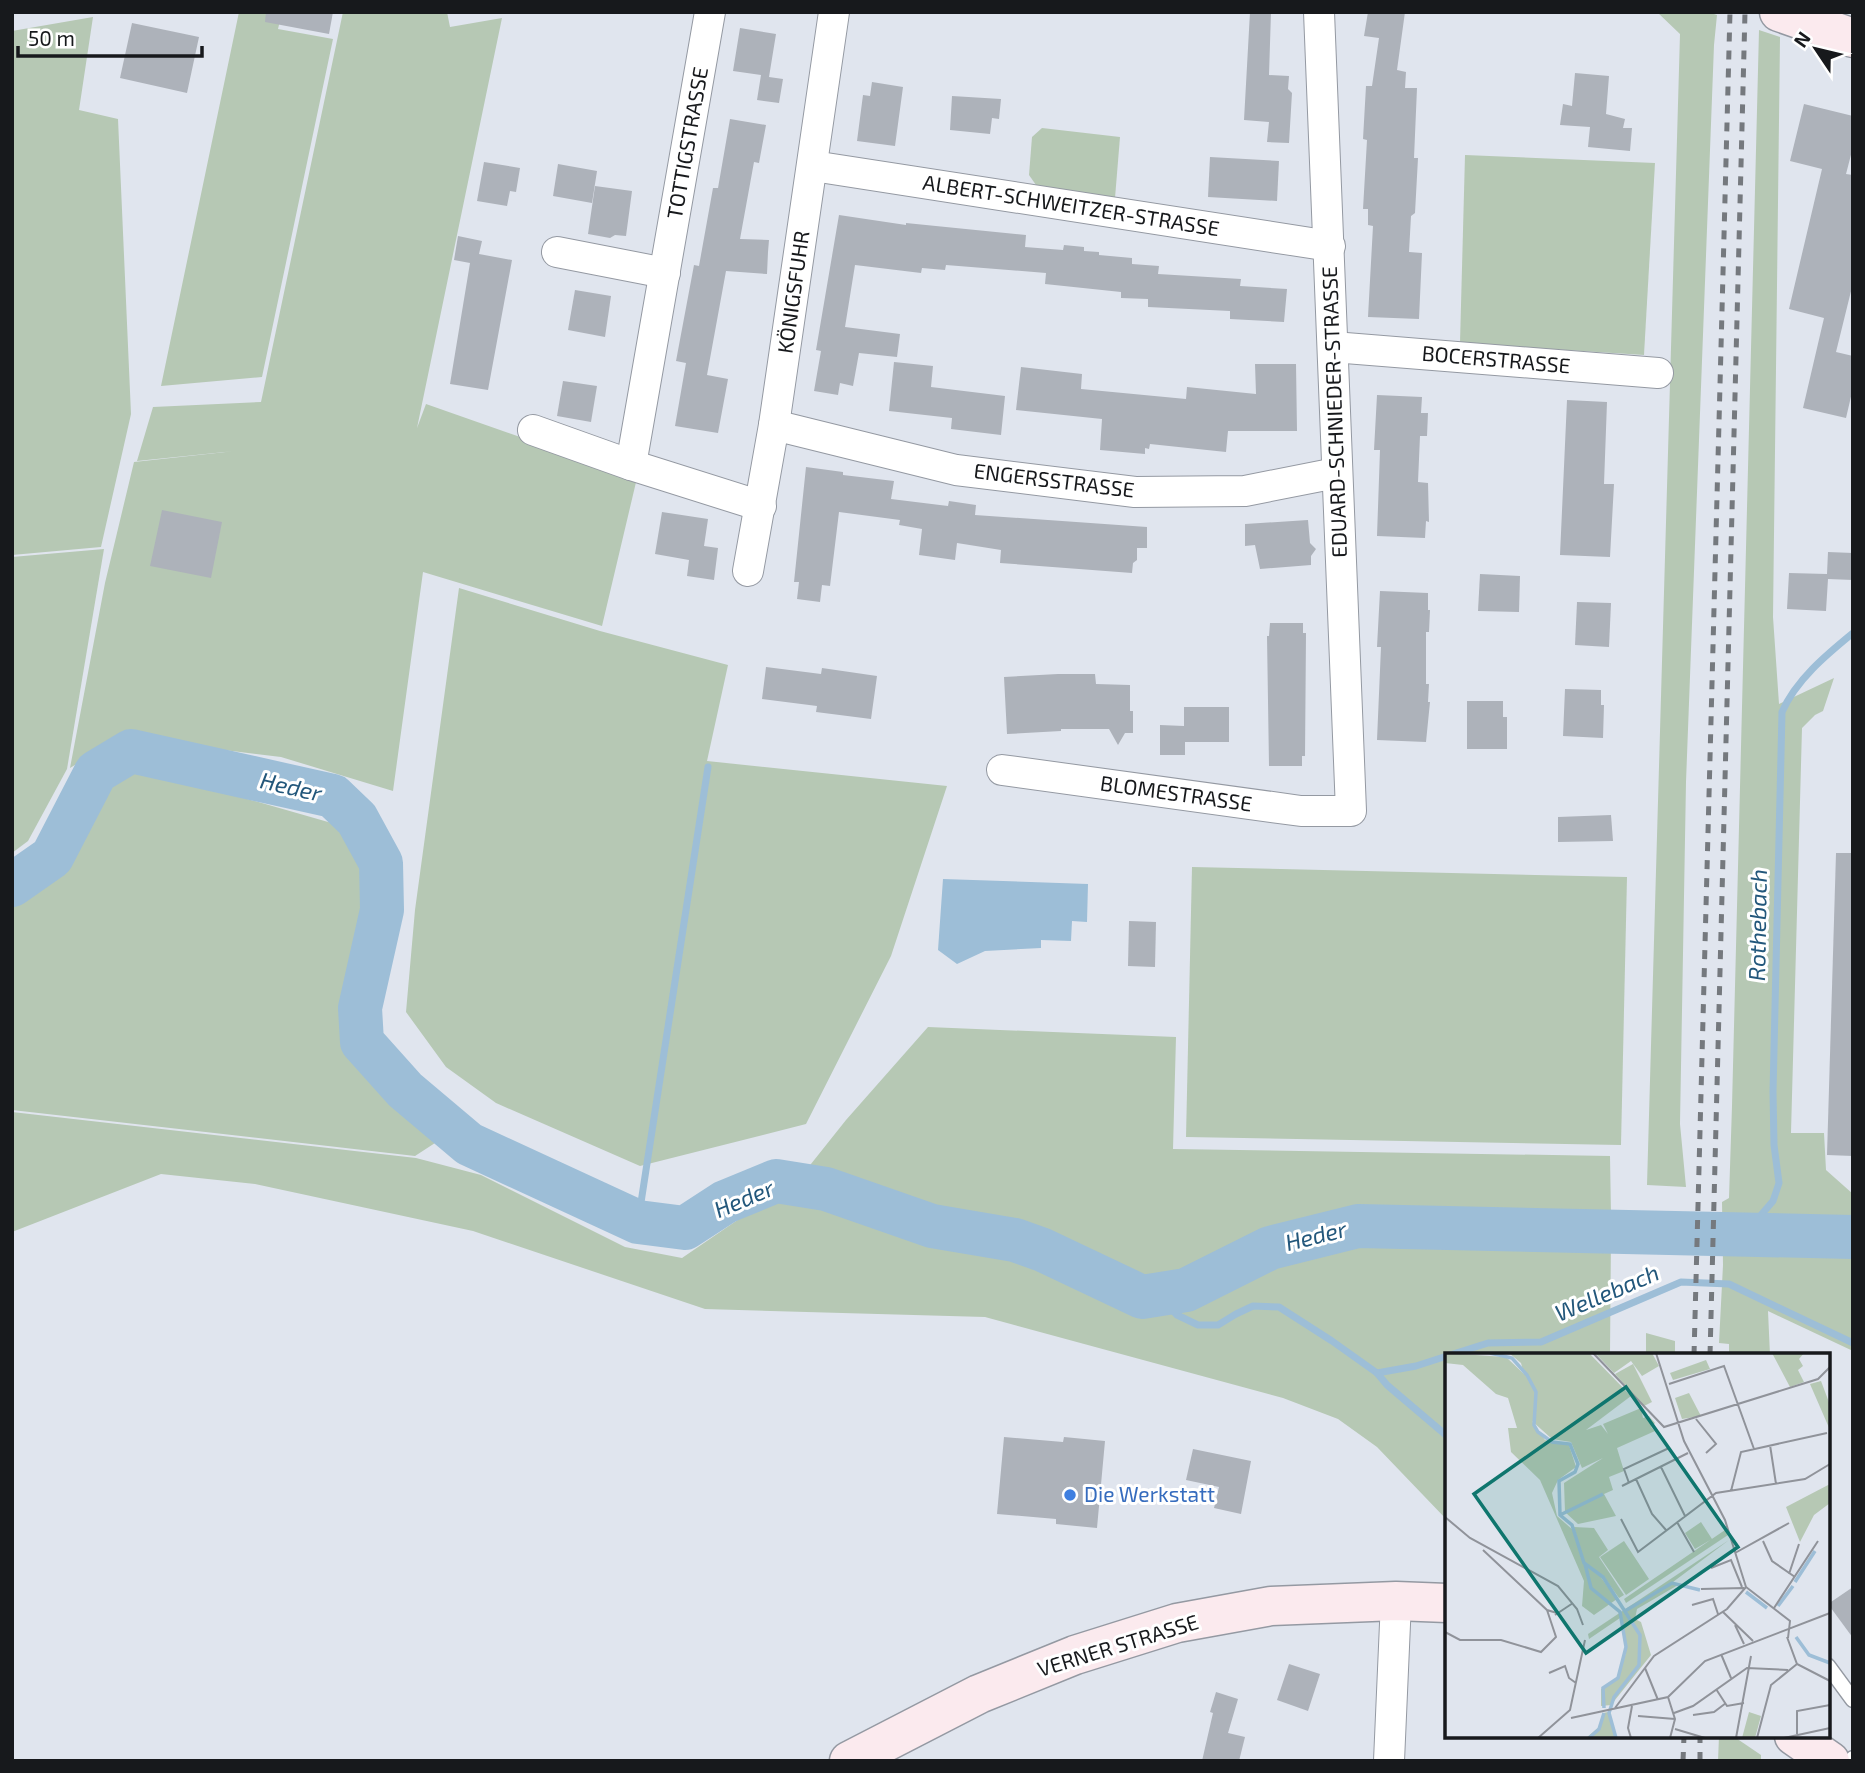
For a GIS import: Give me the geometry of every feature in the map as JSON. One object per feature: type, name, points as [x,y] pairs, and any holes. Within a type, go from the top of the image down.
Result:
[{"type":"main road","points":[[1779,12],[1853,38]]},
{"type":"main road","name":"VERNER STRASSE","points":[[849,1761],[979,1694],[1074,1655],[1177,1623],[1271,1606],[1396,1601],[1445,1603]]},
{"type":"main road","points":[[1797,1738],[1830,1761]]},
{"type":"street","name":"TOTTIGSTRASSE","points":[[631,465],[710,12]]},
{"type":"street","name":"KÖNIGSFUHR","points":[[748,571],[774,425],[834,12]]},
{"type":"street","name":"EDUARD-SCHNIEDER-STRASSE","points":[[1319,12],[1351,811]]},
{"type":"street","name":"ALBERT-SCHWEITZER-STRASSE","points":[[813,166],[1329,246]]},
{"type":"street","points":[[557,252],[665,273]]},
{"type":"street","name":"BOCERSTRASSE","points":[[1333,347],[1658,373]]},
{"type":"street","name":"ENGERSSTRASSE","points":[[774,425],[956,470],[1135,492],[1245,491],[1336,472]]},
{"type":"street","points":[[533,430],[631,465],[761,506]]},
{"type":"street","name":"BLOMESTRASSE","points":[[1002,769],[1301,811],[1351,811]]},
{"type":"street","points":[[1389,1761],[1396,1601]]},
{"type":"lane","points":[[1830,1669],[1853,1700]]},
{"type":"green space","points":[[239,12],[282,12],[278,29],[333,39],[262,377],[161,386]]},
{"type":"green space","points":[[343,12],[447,12],[450,27],[502,18],[417,428],[426,404],[637,478],[602,626],[423,572],[393,791],[281,757],[121,737],[70,768],[105,583],[134,462],[235,451],[137,461],[153,407],[261,402]]},
{"type":"green space","points":[[1657,12],[1708,12],[1717,15],[1686,782],[1680,1124],[1686,1187],[1647,1185],[1680,34]]},
{"type":"green space","points":[[93,17],[79,110],[118,119],[131,414],[101,547],[12,555],[12,31]]},
{"type":"green space","points":[[1759,30],[1780,37],[1773,617],[1779,704],[1834,678],[1823,711],[1802,728],[1791,1133],[1824,1133],[1826,1170],[1853,1194],[1853,1351],[1768,1311],[1770,1353],[1729,1353],[1729,1344],[1719,1343],[1723,1265],[1722,1202],[1729,1198]]},
{"type":"green space","points":[[1042,128],[1120,137],[1115,198],[1036,185],[1029,175],[1032,137]]},
{"type":"green space","points":[[1465,155],[1655,163],[1644,355],[1460,343]]},
{"type":"green space","points":[[104,549],[67,769],[28,841],[12,853],[12,557]]},
{"type":"green space","points":[[459,588],[600,631],[728,665],[707,761],[947,786],[891,956],[806,1124],[640,1166],[496,1103],[446,1067],[406,1012],[415,910]]},
{"type":"green space","points":[[132,766],[349,828],[364,870],[363,911],[349,1001],[348,1047],[435,1143],[415,1156],[12,1110],[12,896],[62,866],[93,814],[103,781]]},
{"type":"green space","points":[[1192,867],[1627,877],[1621,1145],[1186,1137]]},
{"type":"green space","points":[[928,1027],[1176,1037],[1173,1149],[1610,1156],[1611,1216],[1369,1215],[1320,1223],[1253,1245],[1199,1274],[1137,1289],[1025,1231],[933,1214],[833,1178],[803,1174],[846,1120]]},
{"type":"green space","points":[[12,1112],[416,1158],[481,1175],[625,1247],[682,1258],[739,1219],[782,1201],[824,1203],[930,1240],[1014,1252],[1140,1308],[1211,1289],[1268,1259],[1332,1240],[1376,1234],[1611,1235],[1610,1353],[1445,1353],[1445,1518],[1377,1447],[1338,1419],[1283,1398],[985,1317],[705,1309],[473,1231],[255,1184],[161,1174],[12,1232]]},
{"type":"green space","points":[[1646,1333],[1675,1341],[1675,1353],[1646,1353]]},
{"type":"green space","points":[[1719,1738],[1736,1738],[1761,1755],[1761,1761],[1718,1761]]},
{"type":"water","points":[[943,879],[1088,884],[1087,922],[1072,921],[1071,941],[1041,940],[1041,948],[985,951],[957,964],[938,950]]},
{"type":"building","points":[[266,12],[333,12],[329,34],[265,22]]},
{"type":"building","points":[[1250,12],[1271,12],[1269,75],[1289,76],[1288,89],[1292,93],[1289,143],[1267,142],[1269,122],[1244,120]]},
{"type":"building","points":[[1368,12],[1405,12],[1397,70],[1406,72],[1405,88],[1417,88],[1414,158],[1418,158],[1415,213],[1411,216],[1409,252],[1422,253],[1419,319],[1368,317],[1373,226],[1368,225],[1368,209],[1363,209],[1367,140],[1363,139],[1366,86],[1372,86],[1379,38],[1364,36]]},
{"type":"building","points":[[132,23],[199,37],[187,93],[120,78]]},
{"type":"building","points":[[740,28],[776,34],[769,77],[783,79],[779,103],[757,100],[761,75],[733,71]]},
{"type":"building","points":[[1575,73],[1609,76],[1606,114],[1625,119],[1623,128],[1632,128],[1630,151],[1588,147],[1590,127],[1560,125],[1563,104],[1572,106]]},
{"type":"building","points":[[872,82],[903,87],[895,146],[857,141],[863,95],[870,96]]},
{"type":"building","points":[[952,96],[1001,99],[999,119],[992,118],[990,134],[950,130]]},
{"type":"building","points":[[1804,104],[1853,116],[1853,147],[1846,174],[1853,175],[1853,283],[1836,352],[1853,356],[1853,388],[1846,418],[1803,408],[1824,318],[1789,309],[1822,169],[1790,161]]},
{"type":"building","points":[[730,119],[766,125],[759,163],[754,162],[740,239],[769,240],[767,274],[726,271],[707,375],[728,379],[718,433],[675,426],[686,363],[676,361],[694,265],[699,266],[713,188],[718,188]]},
{"type":"building","points":[[1210,157],[1279,161],[1277,201],[1208,197]]},
{"type":"building","points":[[484,162],[520,168],[516,192],[510,191],[507,206],[477,201]]},
{"type":"building","points":[[558,164],[597,171],[592,203],[553,196]]},
{"type":"building","points":[[595,186],[632,191],[626,236],[615,235],[610,238],[588,234]]},
{"type":"building","points":[[839,215],[906,225],[1026,235],[1025,247],[1063,250],[1064,245],[1084,247],[1084,251],[1099,252],[1099,255],[1132,258],[1132,264],[1159,266],[1158,274],[1241,279],[1240,286],[1287,289],[1284,322],[1230,319],[1230,311],[1148,307],[1148,299],[1121,298],[1121,292],[1045,284],[1046,273],[946,265],[945,270],[922,268],[921,273],[855,265],[845,327],[900,334],[897,357],[859,353],[853,386],[840,383],[838,395],[814,391],[821,351],[816,350]]},
{"type":"building","points":[[458,236],[482,241],[479,254],[512,260],[488,390],[450,384],[470,263],[454,260]]},
{"type":"building","points":[[575,290],[611,296],[605,337],[568,330]]},
{"type":"building","points":[[894,362],[933,366],[931,387],[1005,396],[1001,435],[951,429],[952,418],[889,411]]},
{"type":"building","points":[[1255,364],[1296,364],[1297,431],[1228,431],[1226,452],[1150,444],[1149,449],[1145,448],[1145,454],[1100,450],[1102,419],[1016,410],[1021,367],[1082,374],[1081,389],[1186,399],[1187,387],[1256,394]]},
{"type":"building","points":[[563,381],[597,386],[591,422],[557,416]]},
{"type":"building","points":[[1377,395],[1422,397],[1421,413],[1428,413],[1427,436],[1420,436],[1418,482],[1428,483],[1429,522],[1426,521],[1425,538],[1377,536],[1380,450],[1374,450]]},
{"type":"building","points":[[1567,400],[1607,402],[1604,484],[1614,484],[1610,557],[1560,555]]},
{"type":"building","points":[[806,467],[894,481],[891,499],[948,506],[949,501],[976,505],[975,515],[1147,527],[1147,548],[1137,548],[1137,560],[1133,563],[1132,573],[1000,563],[1001,550],[957,543],[955,560],[919,555],[922,529],[899,525],[900,520],[839,512],[830,586],[822,585],[820,602],[797,599],[799,582],[794,582]]},
{"type":"building","points":[[162,510],[222,522],[211,578],[150,566]]},
{"type":"building","points":[[662,512],[708,519],[704,546],[718,548],[714,580],[687,576],[689,560],[655,554]]},
{"type":"building","points":[[1308,520],[1310,543],[1316,549],[1311,556],[1311,565],[1260,569],[1255,545],[1245,546],[1245,524]]},
{"type":"building","points":[[1828,552],[1853,553],[1853,580],[1828,579],[1826,611],[1787,609],[1789,573],[1827,574]]},
{"type":"building","points":[[1480,574],[1520,576],[1519,612],[1478,611]]},
{"type":"building","points":[[1380,591],[1428,593],[1430,610],[1429,632],[1426,632],[1426,684],[1429,684],[1430,702],[1426,742],[1377,740],[1381,647],[1377,647]]},
{"type":"building","points":[[1577,602],[1611,603],[1609,647],[1575,645]]},
{"type":"building","points":[[1270,623],[1303,623],[1303,633],[1306,633],[1305,756],[1302,756],[1302,766],[1269,766],[1267,636]]},
{"type":"building","points":[[766,667],[821,674],[822,668],[877,676],[871,719],[816,712],[817,706],[762,699]]},
{"type":"building","points":[[1095,674],[1096,684],[1130,685],[1133,733],[1125,733],[1118,745],[1109,729],[1061,729],[1007,734],[1004,677]]},
{"type":"building","points":[[1565,689],[1601,690],[1601,705],[1604,705],[1603,738],[1563,736]]},
{"type":"building","points":[[1467,701],[1503,701],[1503,717],[1507,717],[1507,749],[1467,749]]},
{"type":"building","points":[[1184,707],[1229,707],[1229,742],[1185,742],[1185,755],[1160,755],[1160,725],[1184,726]]},
{"type":"building","points":[[1611,815],[1613,841],[1558,842],[1558,817]]},
{"type":"building","points":[[1836,853],[1853,853],[1853,1156],[1827,1155]]},
{"type":"building","points":[[1129,921],[1156,922],[1155,967],[1128,966]]},
{"type":"building","points":[[1004,1437],[1063,1442],[1064,1437],[1105,1441],[1097,1528],[1056,1524],[1056,1519],[997,1514]]},
{"type":"building","points":[[1193,1449],[1251,1461],[1241,1514],[1214,1508],[1219,1487],[1186,1480]]},
{"type":"building","points":[[1853,1587],[1853,1638],[1830,1607],[1830,1603]]},
{"type":"building","points":[[1289,1664],[1320,1674],[1308,1711],[1277,1700]]},
{"type":"building","points":[[1216,1692],[1238,1699],[1228,1733],[1245,1737],[1239,1761],[1202,1761]]},
{"type":"waterway","name":"Rothebach","points":[[1744,1235],[1773,1201],[1779,1183],[1774,1145],[1773,1092],[1782,712],[1803,679],[1853,633]]},
{"type":"waterway","name":"Heder","points":[[12,885],[52,857],[96,772],[131,751],[333,796],[357,819],[381,863],[382,910],[360,1008],[362,1042],[405,1090],[469,1144],[638,1222],[685,1228],[725,1202],[776,1181],[826,1189],[932,1226],[1015,1240],[1043,1250],[1142,1297],[1186,1290],[1270,1248],[1358,1226],[1853,1237]]},
{"type":"waterway","points":[[638,1222],[708,767]]},
{"type":"waterway","name":"Wellebach","points":[[1456,1353],[1488,1343],[1541,1342],[1681,1282],[1729,1284],[1853,1343]]},
{"type":"waterway","name":"Wellebach","points":[[1158,1295],[1177,1315],[1198,1325],[1218,1325],[1253,1306],[1279,1307],[1377,1373],[1416,1366],[1445,1357]]},
{"type":"waterway","points":[[1377,1373],[1387,1385],[1445,1434]]},
{"type":"railway","points":[[1694,1353],[1730,12]]},
{"type":"railway","points":[[1710,1353],[1745,12]]},
{"type":"railway","points":[[1683,1761],[1684,1738]]},
{"type":"railway","points":[[1700,1738],[1700,1761]]},
{"type":"place","name":"Die Werkstatt","points":[[1070,1495]]}]
